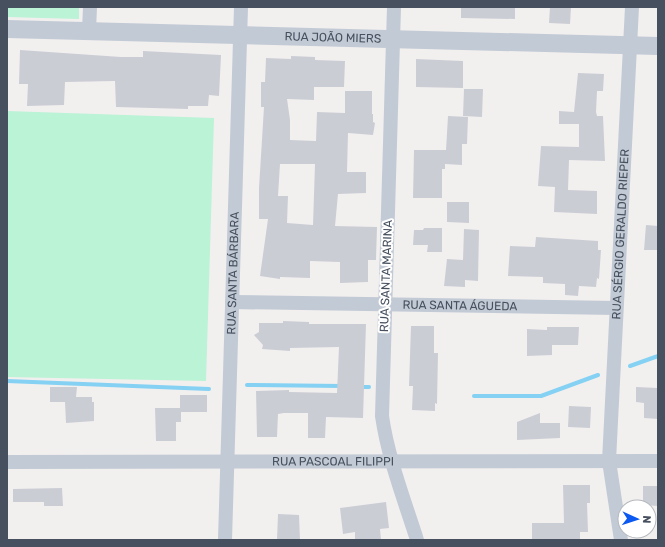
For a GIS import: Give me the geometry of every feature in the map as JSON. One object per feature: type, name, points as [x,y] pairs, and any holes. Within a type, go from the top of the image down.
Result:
[{"type":"street","points":[[89,31],[90,7]]},
{"type":"street","name":"RUA SANTA BÁRBARA","points":[[225,540],[241,7]]},
{"type":"street","name":"RUA SANTA MARINA","points":[[394,7],[382,416],[384,431],[392,462],[417,540]]},
{"type":"street","name":"RUA SÉRGIO GERALDO RIEPER","points":[[621,540],[609,461],[632,7]]},
{"type":"street","name":"RUA JOÃO MIERS","points":[[7,29],[658,46]]},
{"type":"street","name":"RUA SANTA ÁGUEDA","points":[[232,302],[616,308]]},
{"type":"street","name":"RUA PASCOAL FILIPPI","points":[[7,462],[658,461]]},
{"type":"green space","points":[[7,7],[79,7],[79,19],[7,17]]},
{"type":"green space","points":[[7,111],[214,118],[206,381],[7,377]]},
{"type":"building","points":[[461,7],[515,7],[515,19],[461,18]]},
{"type":"building","points":[[550,7],[571,7],[570,24],[549,23]]},
{"type":"building","points":[[20,50],[121,57],[143,57],[143,51],[221,55],[219,96],[209,95],[208,106],[188,106],[188,109],[116,107],[115,81],[65,82],[64,105],[27,106],[28,84],[19,84]]},
{"type":"building","points":[[291,56],[315,57],[315,60],[345,61],[344,87],[314,87],[314,100],[287,99],[290,120],[290,140],[316,141],[317,112],[345,113],[345,91],[372,91],[372,114],[373,122],[375,123],[373,135],[348,133],[347,172],[366,172],[366,193],[338,194],[335,226],[377,227],[376,260],[368,260],[368,282],[340,283],[340,262],[310,261],[310,278],[280,277],[280,279],[260,276],[268,219],[259,219],[259,188],[264,107],[261,107],[261,82],[265,82],[266,58],[291,59]],"holes":[[[280,164],[315,164],[313,225],[287,223],[288,196],[278,196]]]},
{"type":"building","points":[[416,59],[463,61],[463,88],[416,87]]},
{"type":"building","points":[[578,73],[604,74],[603,91],[597,91],[596,112],[597,116],[603,116],[605,161],[569,160],[568,190],[597,191],[597,214],[554,212],[555,187],[538,186],[541,146],[579,147],[579,124],[559,124],[559,111],[574,112]]},
{"type":"building","points":[[464,89],[483,89],[482,117],[463,116]]},
{"type":"building","points":[[448,116],[468,117],[467,144],[462,144],[462,165],[445,164],[445,169],[442,169],[442,198],[413,198],[414,150],[446,150]]},
{"type":"building","points":[[447,202],[469,202],[469,223],[447,222]]},
{"type":"building","points":[[646,225],[658,226],[658,250],[644,250]]},
{"type":"building","points":[[424,228],[442,228],[442,252],[427,252],[428,245],[413,245],[414,230],[423,230]]},
{"type":"building","points":[[464,229],[479,230],[478,281],[465,280],[465,287],[444,286],[447,259],[463,260]]},
{"type":"building","points":[[536,237],[598,241],[598,250],[601,250],[599,279],[597,278],[596,287],[579,286],[578,296],[565,295],[565,284],[543,283],[543,277],[508,276],[510,246],[535,247]]},
{"type":"building","points":[[283,321],[309,322],[309,324],[366,324],[363,418],[326,417],[325,438],[308,438],[308,413],[278,414],[277,437],[257,437],[256,391],[289,390],[289,392],[337,393],[339,347],[290,348],[290,351],[262,349],[263,345],[254,335],[259,332],[259,323],[283,323]]},
{"type":"building","points":[[411,326],[434,326],[434,353],[438,353],[437,404],[435,403],[435,411],[412,410],[413,386],[409,386]]},
{"type":"building","points":[[547,327],[579,327],[578,345],[552,345],[552,355],[527,356],[527,329],[547,330]]},
{"type":"building","points":[[50,387],[77,387],[76,397],[92,397],[92,402],[94,402],[94,421],[66,423],[65,402],[50,402]]},
{"type":"building","points":[[636,387],[658,388],[658,419],[644,418],[644,403],[636,402]]},
{"type":"building","points":[[180,395],[207,395],[207,412],[181,412],[181,422],[176,422],[176,441],[156,441],[155,408],[180,408]]},
{"type":"building","points":[[569,406],[591,407],[590,428],[568,427]]},
{"type":"building","points":[[540,413],[540,423],[560,423],[560,438],[517,440],[517,422]]},
{"type":"building","points":[[563,485],[590,485],[590,503],[587,503],[588,532],[580,532],[580,540],[532,540],[532,523],[564,523]]},
{"type":"building","points":[[643,486],[658,486],[658,506],[657,499],[643,499]]},
{"type":"building","points":[[62,488],[63,506],[44,506],[44,502],[13,502],[13,489]]},
{"type":"building","points":[[386,502],[389,528],[380,529],[381,540],[355,540],[355,532],[343,534],[340,508]]},
{"type":"building","points":[[278,514],[299,515],[300,540],[277,540]]},
{"type":"waterway","points":[[630,366],[658,356]]},
{"type":"waterway","points":[[474,396],[541,396],[598,375]]},
{"type":"waterway","points":[[7,381],[209,389]]},
{"type":"waterway","points":[[247,385],[342,386]]},
{"type":"waterway","points":[[359,387],[369,387]]}]
